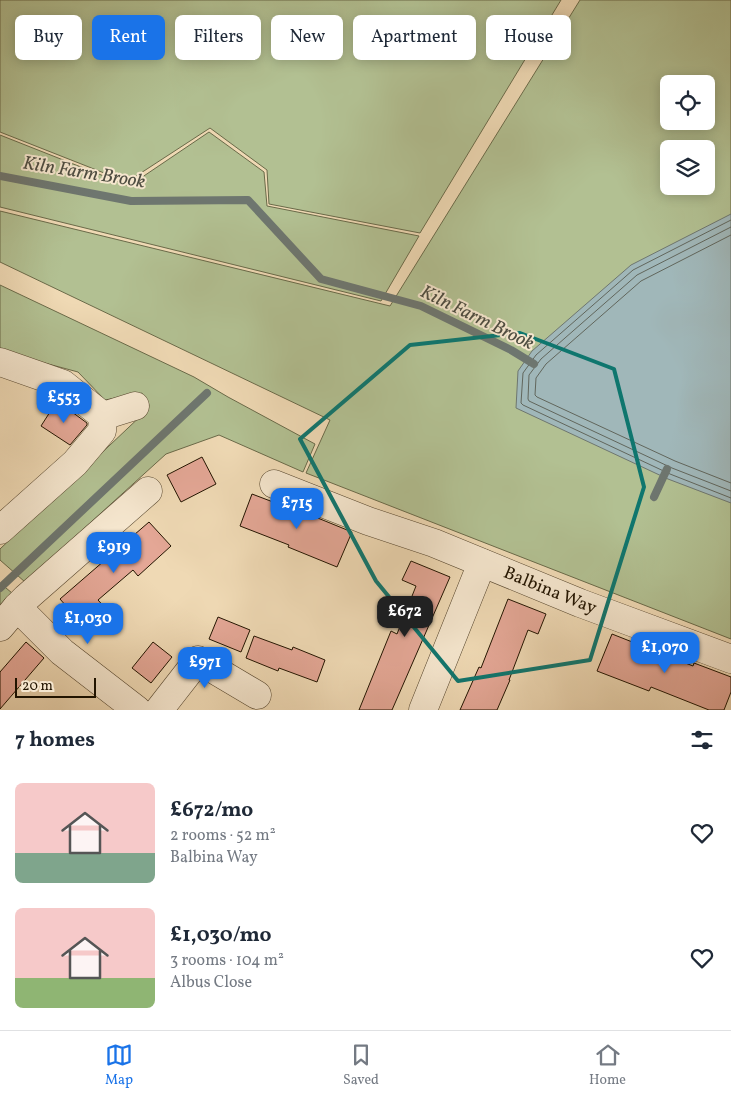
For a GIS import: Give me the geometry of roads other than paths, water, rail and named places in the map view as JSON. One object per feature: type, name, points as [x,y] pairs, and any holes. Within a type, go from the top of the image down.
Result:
[{"type":"street","points":[[0,362],[63,384],[103,416]]},
{"type":"street","points":[[103,416],[135,406]]},
{"type":"street","points":[[0,530],[75,464],[102,431],[103,416]]},
{"type":"street","name":"Balbina Way","points":[[274,484],[368,521],[434,543],[580,603],[731,659]]},
{"type":"street","points":[[137,710],[62,652],[8,617],[148,490]]},
{"type":"street","name":"Balbina Way","points":[[423,710],[482,563]]},
{"type":"street","points":[[159,710],[198,660],[257,695]]},
{"type":"water","points":[[731,214],[731,503],[668,479],[516,408],[518,371],[532,351],[631,265]]},
{"type":"waterway","name":"Kiln Farm Brook","points":[[0,176],[131,201],[248,200],[321,279],[421,306],[511,350],[534,364]]},
{"type":"waterway","points":[[0,588],[207,393]]},
{"type":"waterway","points":[[654,497],[667,469]]}]
